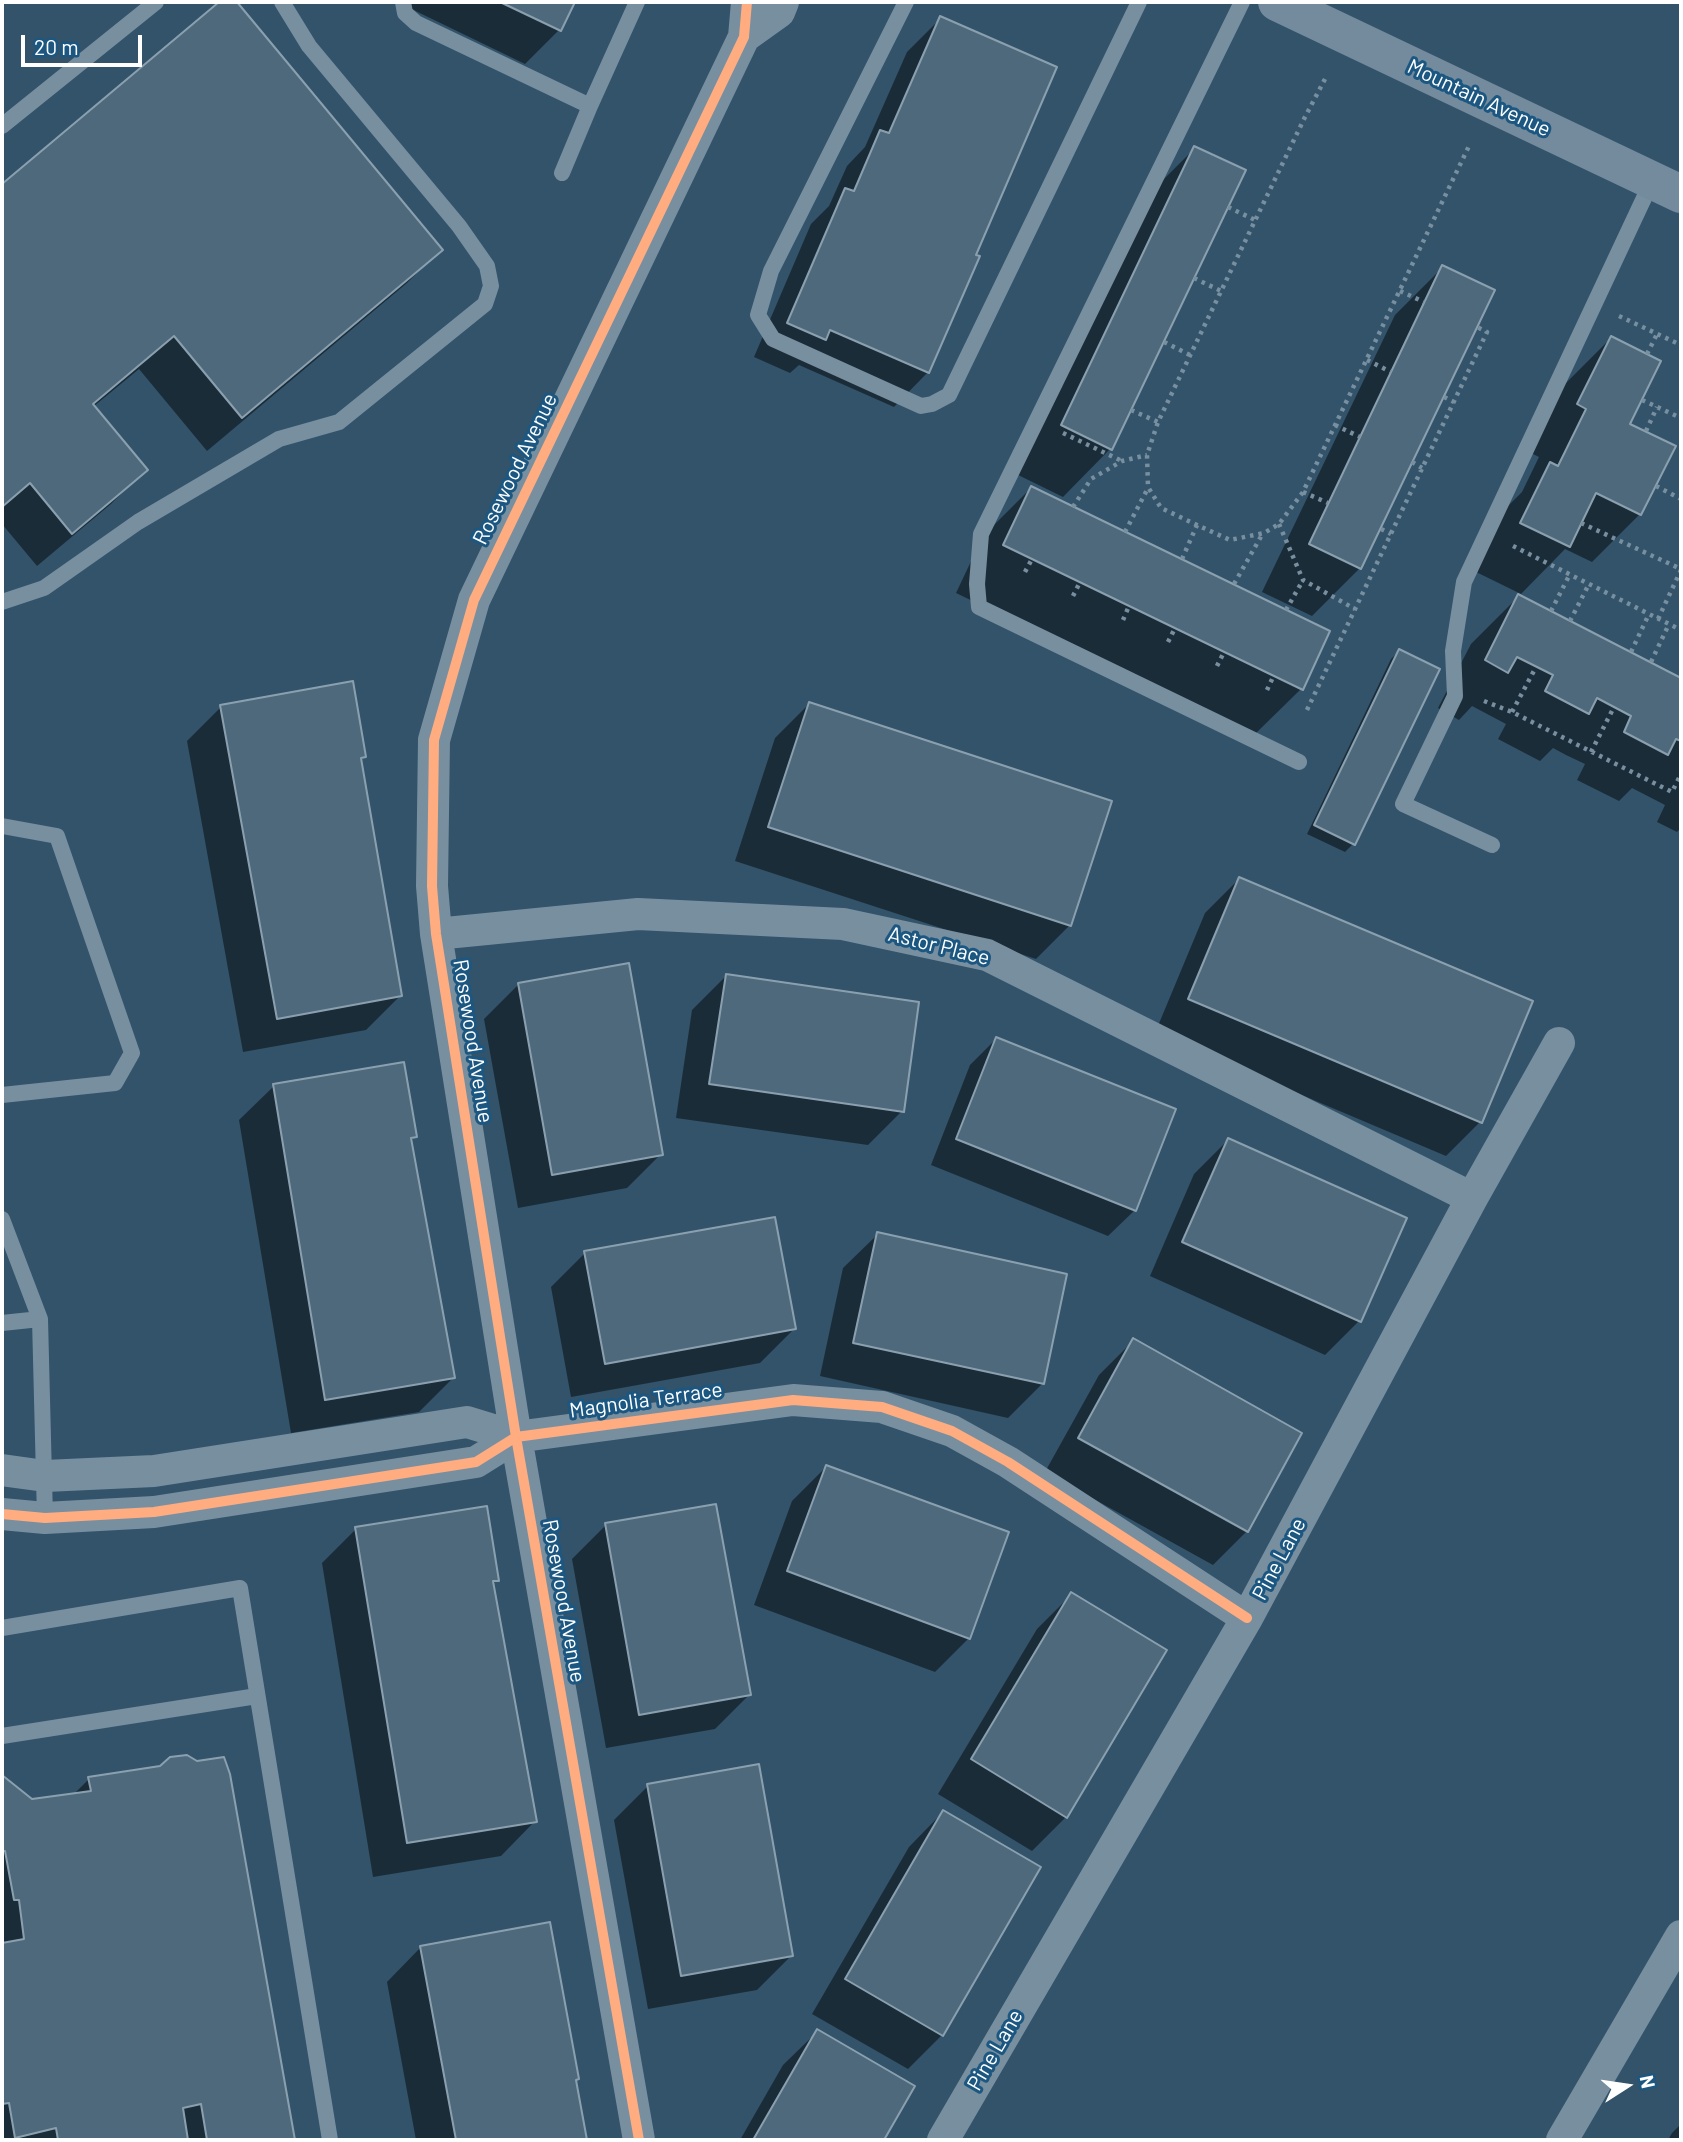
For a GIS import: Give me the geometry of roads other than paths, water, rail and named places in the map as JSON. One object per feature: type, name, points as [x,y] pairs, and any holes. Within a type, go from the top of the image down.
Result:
[{"type":"street","name":"Rosewood Avenue","points":[[639,2140],[516,1437],[436,934],[432,886],[434,740],[474,600],[744,37],[747,2]]},
{"type":"street","name":"Rosewood Avenue","points":[[744,37],[779,12],[783,2]]},
{"type":"street","name":"Mountain Avenue","points":[[1277,2],[1667,187]]},
{"type":"street","name":"Astor Place","points":[[436,934],[638,914],[843,924],[986,955],[1472,1198]]},
{"type":"street","name":"Pine Lane","points":[[943,2140],[1247,1618],[1472,1198],[1559,1043]]},
{"type":"street","name":"Magnolia Terrace","points":[[2,1514],[45,1518],[154,1511],[475,1462],[516,1437],[793,1400],[882,1407],[952,1432],[1008,1462],[1247,1618]]},
{"type":"street","name":"Magnolia Terrace","points":[[2,1470],[45,1476],[154,1471],[467,1422],[516,1437]]},
{"type":"street","points":[[1562,2140],[1681,1936]]},
{"type":"lane","points":[[2,126],[156,2]]},
{"type":"lane","points":[[2,602],[44,588],[138,522],[279,439],[339,422],[485,304],[491,286],[487,266],[459,226],[309,46],[282,2]]},
{"type":"lane","points":[[402,2],[404,13],[416,23],[590,106]]},
{"type":"lane","points":[[562,173],[637,2]]},
{"type":"lane","points":[[906,2],[771,271],[758,316],[773,340],[921,406],[932,404],[949,395],[1139,2]]},
{"type":"lane","points":[[1242,2],[981,534],[977,584],[979,607],[1299,762]]},
{"type":"lane","points":[[1492,845],[1403,804],[1455,696],[1452,651],[1464,582],[1594,304],[1667,187]]},
{"type":"lane","points":[[2,827],[57,836],[132,1053],[115,1083],[2,1095]]},
{"type":"lane","points":[[2,1219],[40,1318],[45,1518]]},
{"type":"lane","points":[[2,1323],[40,1318]]},
{"type":"lane","points":[[2,1628],[240,1588],[330,2140]]},
{"type":"lane","points":[[2,1737],[257,1696]]}]
